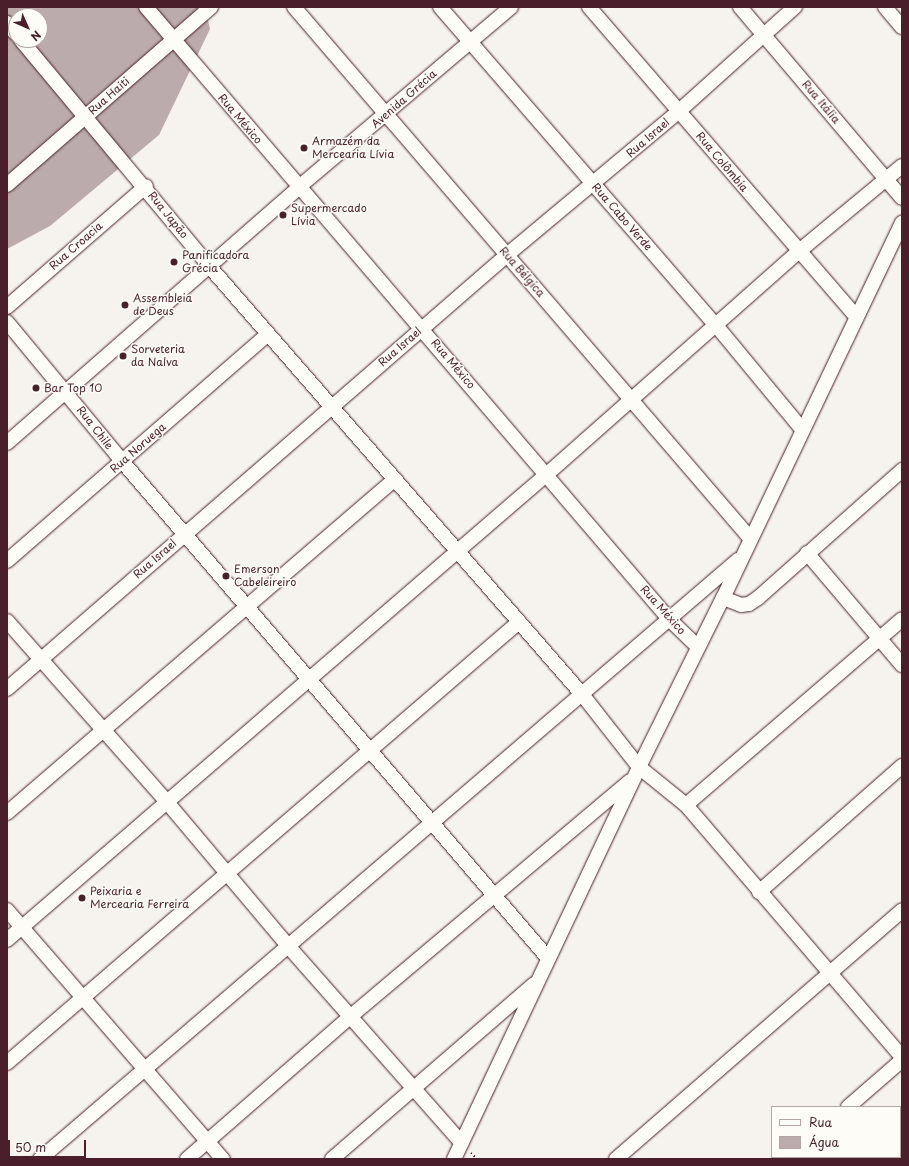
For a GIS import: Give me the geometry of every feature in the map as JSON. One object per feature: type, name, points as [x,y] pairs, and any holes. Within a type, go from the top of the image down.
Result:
[{"type":"street","name":"Rua México","points":[[146,7],[299,187],[423,328],[669,619],[698,647]]},
{"type":"street","name":"Rua Haiti","points":[[7,185],[211,7]]},
{"type":"street","name":"Rua Bélgica","points":[[294,7],[750,538]]},
{"type":"street","name":"Rua Cabo Verde","points":[[440,7],[715,324],[802,429]]},
{"type":"street","name":"Avenida Grécia","points":[[7,443],[68,393],[299,187],[386,115],[511,7]]},
{"type":"street","name":"Rua Colômbia","points":[[589,7],[798,252],[856,316]]},
{"type":"street","name":"Rua Itália","points":[[740,7],[902,198]]},
{"type":"street","name":"Rua Israel","points":[[7,689],[184,533],[507,255],[594,185],[795,7]]},
{"type":"street","points":[[885,7],[902,27]]},
{"type":"street","name":"Rua Japão","points":[[28,48],[146,186],[209,266],[333,406],[457,552],[581,693],[636,772],[686,805],[902,1057]]},
{"type":"street","points":[[7,940],[547,474],[798,252],[902,166]]},
{"type":"street","name":"Rua Croacia","points":[[7,307],[146,186]]},
{"type":"street","points":[[454,1159],[636,772],[723,598],[740,558],[902,223]]},
{"type":"street","name":"Rua Chile","points":[[7,322],[68,393],[122,462],[433,821],[493,895],[548,958]]},
{"type":"street","name":"Rua Noruega","points":[[7,561],[268,334]]},
{"type":"street","points":[[723,598],[741,605],[749,604],[902,470]]},
{"type":"street","points":[[7,813],[394,479]]},
{"type":"street","points":[[807,553],[902,665]]},
{"type":"street","points":[[40,1159],[289,947],[581,693],[740,558]]},
{"type":"street","points":[[686,805],[902,619]]},
{"type":"street","points":[[7,621],[102,731],[167,802],[289,947],[462,1143]]},
{"type":"street","points":[[7,1062],[519,622]]},
{"type":"street","points":[[759,892],[902,766]]},
{"type":"street","points":[[187,1159],[351,1016],[636,772]]},
{"type":"street","points":[[7,910],[147,1068],[223,1159]]},
{"type":"street","points":[[616,1159],[902,910]]},
{"type":"street","points":[[332,1159],[538,981]]},
{"type":"street","points":[[849,1106],[902,1060]]},
{"type":"water","points":[[7,7],[205,7],[210,29],[159,135],[50,226],[7,249]]},
{"type":"place","name":"Armazém da Mercearia Lívia","points":[[304,148]]},
{"type":"place","name":"Supermercado Lívia","points":[[283,215]]},
{"type":"place","name":"Panificadora Grécia","points":[[174,262]]},
{"type":"place","name":"Assembleia de Deus","points":[[125,305]]},
{"type":"place","name":"Sorveteria da Nalva","points":[[123,356]]},
{"type":"place","name":"Bar Top 10","points":[[36,388]]},
{"type":"place","name":"Emerson Cabeleireiro","points":[[226,576]]},
{"type":"place","name":"Peixaria e Mercearia Ferreira","points":[[82,898]]}]
